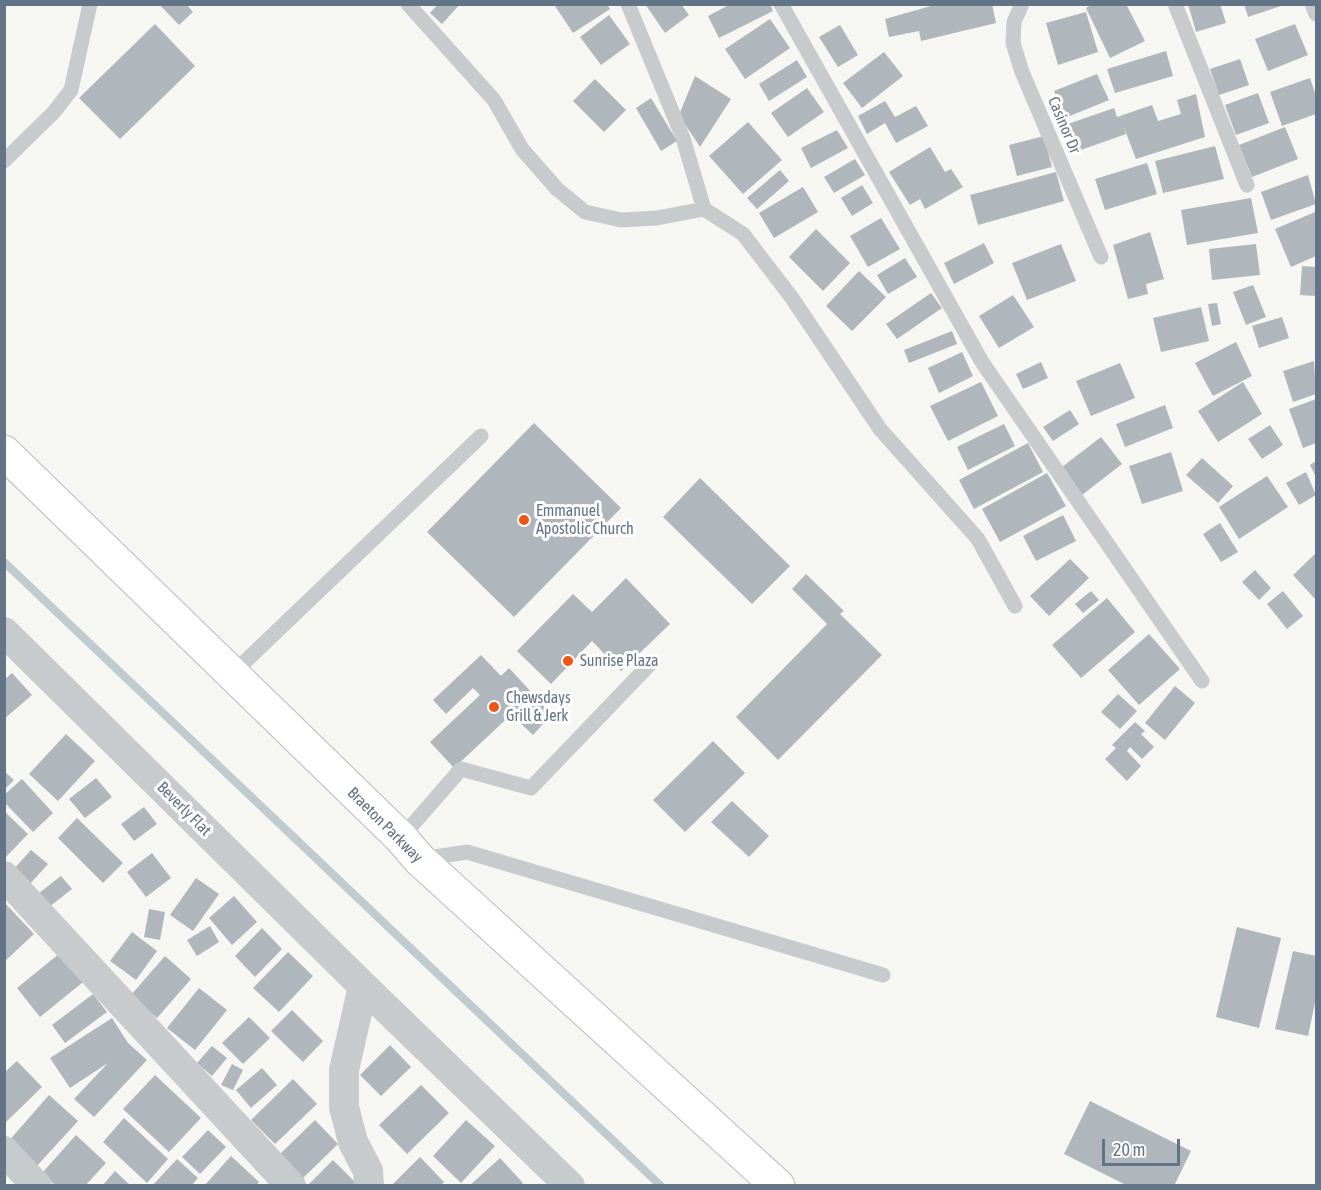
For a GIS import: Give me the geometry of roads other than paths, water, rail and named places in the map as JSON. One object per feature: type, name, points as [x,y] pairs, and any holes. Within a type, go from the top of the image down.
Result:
[{"type":"main road","name":"Braeton Parkway","points":[[4,452],[410,848],[778,1185]]},
{"type":"street","name":"Beverly Flat","points":[[4,632],[363,986],[570,1185]]},
{"type":"street","points":[[4,876],[291,1185]]},
{"type":"street","points":[[363,986],[344,1070],[344,1107],[352,1142],[368,1171],[369,1185]]},
{"type":"street","points":[[4,1151],[37,1185]]},
{"type":"lane","points":[[4,161],[54,112],[71,90],[90,4]]},
{"type":"lane","points":[[408,4],[494,100],[522,149],[556,189],[585,212],[621,220],[657,218],[704,208]]},
{"type":"lane","points":[[628,4],[683,138],[704,208],[743,234],[792,298],[880,429],[978,539],[1015,606]]},
{"type":"lane","points":[[781,4],[982,362],[1202,681]]},
{"type":"lane","name":"Casinor Dr","points":[[1022,4],[1014,22],[1014,43],[1022,72],[1101,257]]},
{"type":"lane","points":[[1175,4],[1247,185]]},
{"type":"lane","points":[[1312,4],[1317,14]]},
{"type":"lane","points":[[231,675],[481,436]]},
{"type":"lane","points":[[651,663],[531,788],[461,769],[410,848],[467,852],[883,975]]},
{"type":"waterway","points":[[4,562],[661,1186]]},
{"type":"place","name":"Emmanuel Apostolic Church","points":[[524,520]]},
{"type":"place","name":"Sunrise Plaza","points":[[568,661]]},
{"type":"place","name":"Chewsdays Grill & Jerk","points":[[494,707]]}]
